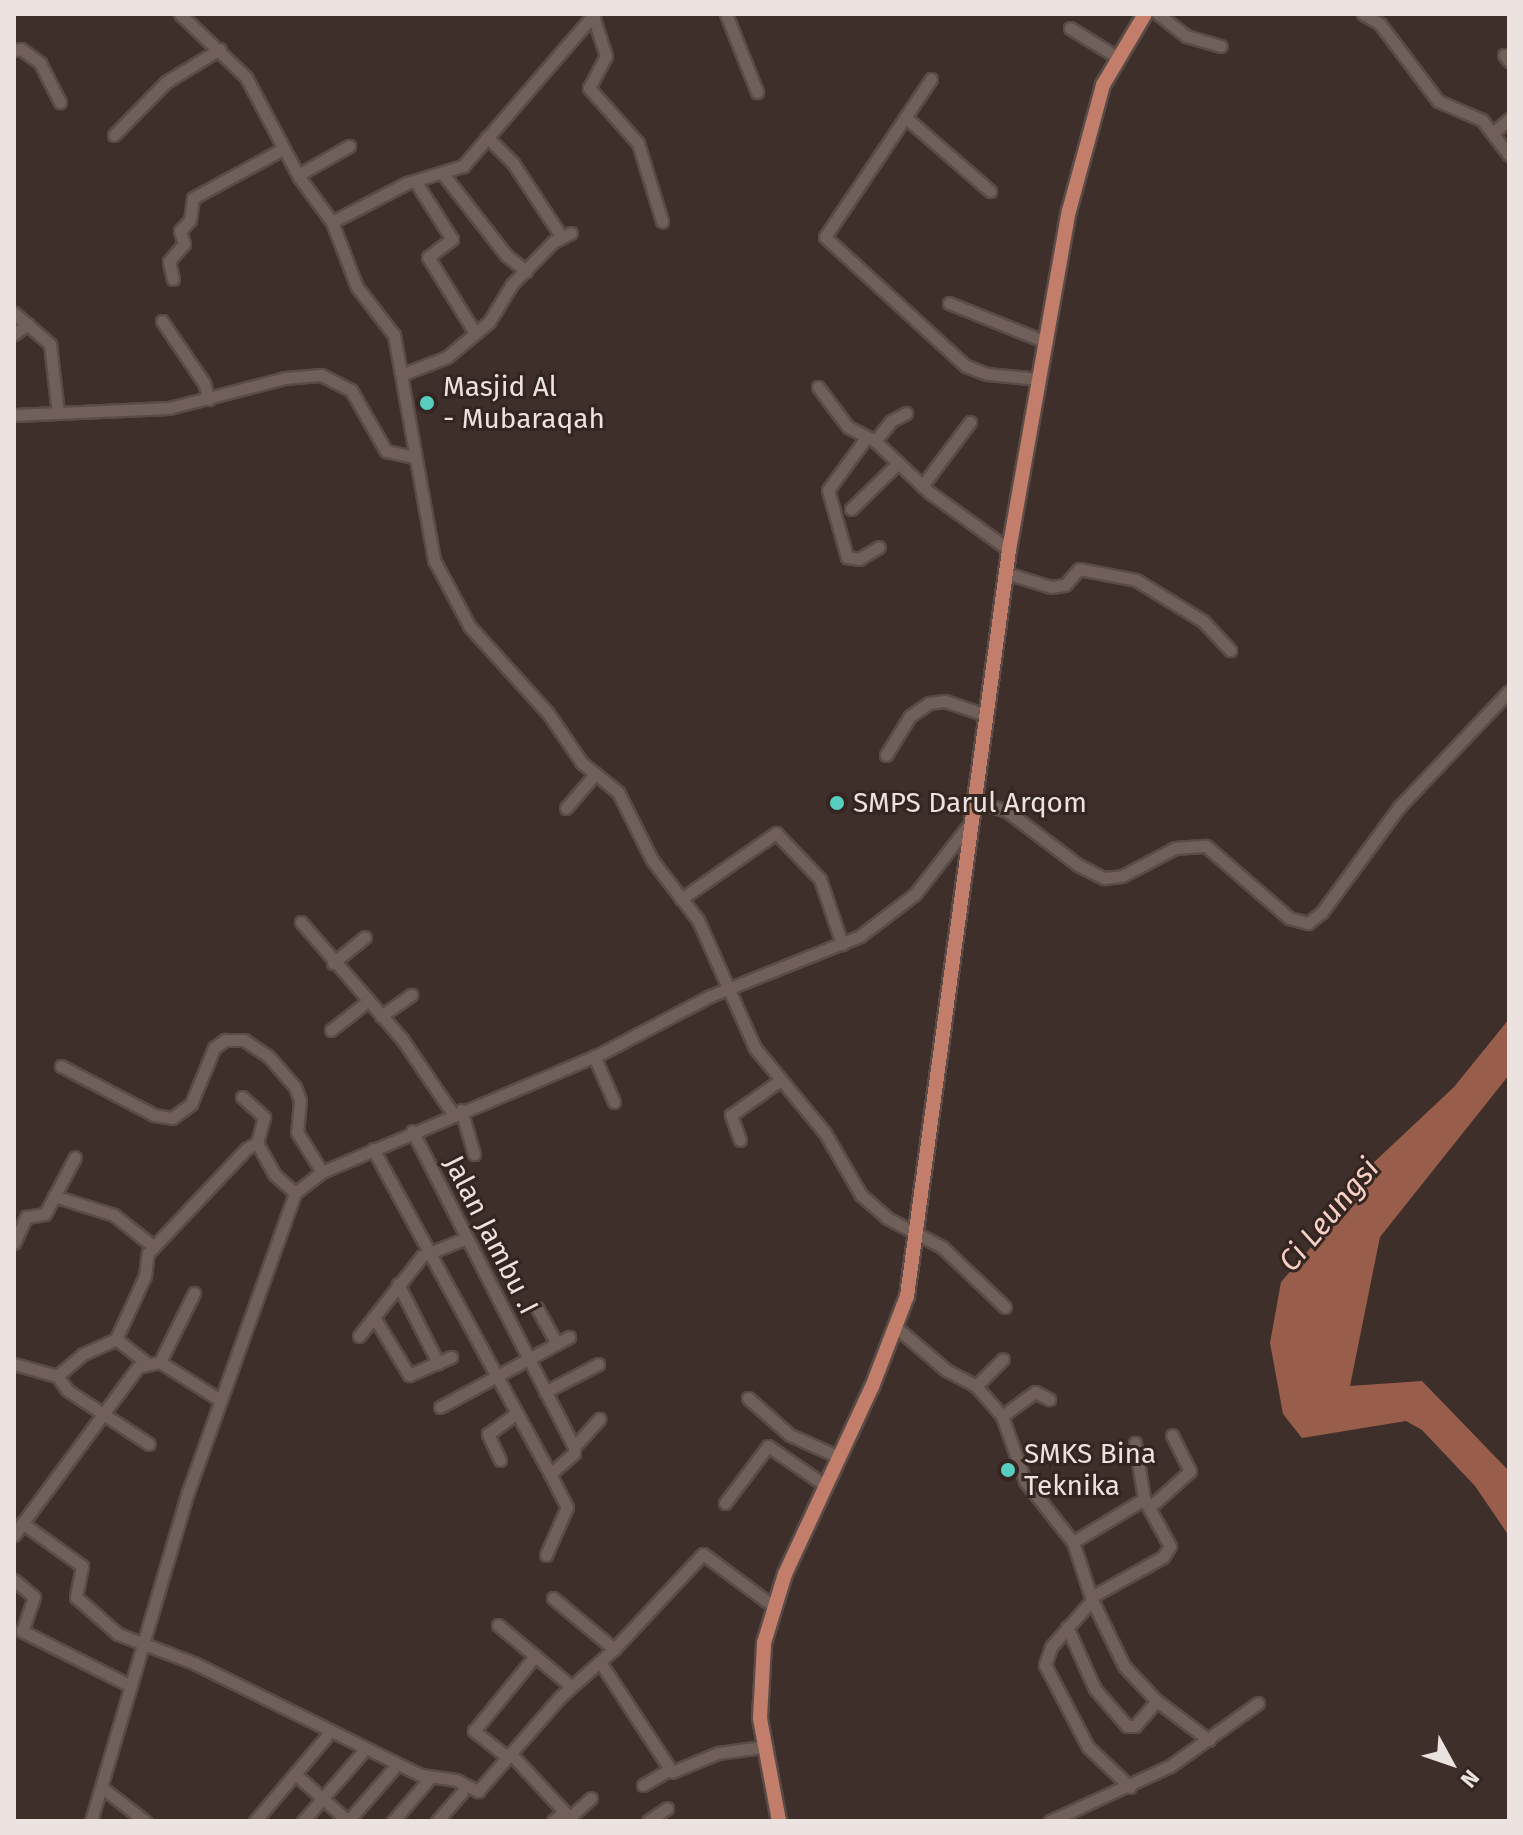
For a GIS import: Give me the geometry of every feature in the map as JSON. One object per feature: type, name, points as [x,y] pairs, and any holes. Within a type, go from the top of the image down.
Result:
[{"type":"main road","points":[[779,1821],[763,1747],[759,1696],[773,1606],[897,1328],[918,1235],[1009,550],[1039,379],[1088,129],[1117,57],[1145,14]]},
{"type":"street","points":[[180,14],[246,77],[298,175],[332,222],[357,287],[394,335],[403,374],[426,530],[445,584],[470,627],[536,697],[595,774],[618,792],[643,845],[698,920],[726,992],[755,1048],[779,1081],[825,1133],[861,1195],[950,1253],[1005,1307]]},
{"type":"street","points":[[726,14],[757,92]]},
{"type":"street","points":[[1158,14],[1186,36],[1221,46]]},
{"type":"street","points":[[1363,14],[1380,24],[1438,101],[1476,116],[1509,155]]},
{"type":"street","points":[[332,222],[415,181],[463,166],[594,16]]},
{"type":"street","points":[[594,16],[606,56],[589,88],[638,143],[662,221]]},
{"type":"street","points":[[1070,28],[1117,57]]},
{"type":"street","points":[[14,50],[21,49],[40,63],[60,102]]},
{"type":"street","points":[[114,135],[166,82],[220,49]]},
{"type":"street","points":[[931,79],[825,237],[966,366],[987,374],[1039,379]]},
{"type":"street","points":[[905,117],[990,191]]},
{"type":"street","points":[[1493,133],[1509,119]]},
{"type":"street","points":[[403,374],[437,362],[475,333],[499,311],[512,284],[566,234],[513,163],[487,137]]},
{"type":"street","points":[[298,175],[349,146]]},
{"type":"street","points":[[173,279],[169,261],[184,244],[180,231],[190,220],[193,198],[283,149]]},
{"type":"street","points":[[443,174],[506,255],[526,271]]},
{"type":"street","points":[[415,181],[452,239],[428,257],[475,333]]},
{"type":"street","points":[[949,303],[1046,342]]},
{"type":"street","points":[[14,313],[51,349],[58,413]]},
{"type":"street","points":[[162,321],[200,376],[209,399]]},
{"type":"street","points":[[14,334],[28,324]]},
{"type":"street","points":[[14,415],[169,408],[285,378],[321,375],[351,390],[386,451],[414,457]]},
{"type":"street","points":[[818,387],[848,427],[870,439],[922,486],[1009,550]]},
{"type":"street","points":[[879,547],[859,559],[847,557],[828,490],[870,439],[906,413]]},
{"type":"street","points":[[922,486],[970,422]]},
{"type":"street","points":[[851,509],[898,463]]},
{"type":"street","points":[[1006,573],[1051,587],[1065,585],[1079,569],[1136,580],[1203,621],[1230,650]]},
{"type":"street","points":[[975,801],[1016,816],[1078,865],[1104,878],[1122,876],[1175,848],[1206,846],[1289,918],[1308,923],[1322,912],[1400,806],[1509,691]]},
{"type":"street","points":[[886,755],[910,716],[929,703],[945,701],[986,715]]},
{"type":"street","points":[[566,808],[595,774]]},
{"type":"street","points":[[91,1821],[105,1790],[131,1686],[220,1400],[295,1193],[322,1172],[370,1150],[594,1056],[726,992],[842,944],[897,912],[971,822]]},
{"type":"street","points":[[681,899],[776,833],[820,879],[842,944]]},
{"type":"street","points":[[301,922],[457,1112],[474,1154]]},
{"type":"street","points":[[333,963],[365,937]]},
{"type":"street","points":[[381,1016],[411,995]]},
{"type":"street","points":[[331,1030],[368,1001]]},
{"type":"street","points":[[61,1066],[154,1115],[172,1118],[191,1104],[214,1048],[225,1040],[244,1040],[269,1057],[295,1087],[300,1100],[297,1132],[322,1172]]},
{"type":"street","points":[[594,1056],[614,1102]]},
{"type":"street","points":[[740,1140],[731,1115],[779,1081]]},
{"type":"street","points":[[57,1376],[83,1354],[116,1339],[154,1247],[235,1157],[257,1143],[264,1117],[242,1097]]},
{"type":"street","name":"Jalan Jambu .I","points":[[412,1131],[464,1239],[574,1447]]},
{"type":"street","points":[[257,1143],[274,1174],[295,1193]]},
{"type":"street","points":[[370,1150],[454,1309],[567,1507],[546,1555]]},
{"type":"street","points":[[14,1243],[26,1217],[43,1216],[75,1157]]},
{"type":"street","points":[[54,1196],[114,1215],[154,1247]]},
{"type":"street","points":[[359,1336],[398,1284],[425,1255],[464,1239]]},
{"type":"street","points":[[398,1284],[438,1363]]},
{"type":"street","points":[[160,1362],[194,1293]]},
{"type":"street","points":[[537,1308],[557,1344]]},
{"type":"street","points":[[374,1317],[409,1375],[451,1357]]},
{"type":"street","points":[[897,1328],[946,1370],[976,1386],[1002,1416],[1025,1481],[1073,1542],[1091,1598],[1124,1666],[1157,1701],[1209,1740]]},
{"type":"street","points":[[440,1407],[495,1381],[569,1337]]},
{"type":"street","points":[[116,1339],[145,1362],[160,1362],[220,1400]]},
{"type":"street","points":[[976,1386],[1003,1359]]},
{"type":"street","points":[[14,1535],[83,1447],[100,1414],[145,1362]]},
{"type":"street","points":[[14,1364],[57,1376],[100,1414],[149,1444]]},
{"type":"street","points":[[545,1392],[598,1364]]},
{"type":"street","points":[[1002,1416],[1035,1392],[1049,1399]]},
{"type":"street","points":[[748,1398],[790,1435],[839,1457]]},
{"type":"street","points":[[500,1460],[488,1434],[514,1415]]},
{"type":"street","points":[[550,1474],[574,1453],[574,1447],[599,1419]]},
{"type":"street","points":[[1073,1542],[1146,1503],[1190,1471],[1172,1435]]},
{"type":"street","points":[[1130,1787],[1088,1747],[1045,1665],[1067,1627],[1091,1598],[1168,1552],[1170,1539],[1146,1503],[1135,1443]]},
{"type":"street","points":[[725,1503],[768,1446],[826,1486]]},
{"type":"street","points":[[22,1523],[83,1568],[76,1597],[118,1634],[194,1663],[421,1775],[456,1780],[478,1791],[571,1686],[614,1649],[703,1554],[773,1606]]},
{"type":"street","points":[[14,1580],[34,1597],[22,1631],[131,1686]]},
{"type":"street","points":[[553,1598],[614,1649]]},
{"type":"street","points":[[498,1625],[571,1686]]},
{"type":"street","points":[[1067,1627],[1095,1689],[1127,1726],[1135,1726],[1157,1701]]},
{"type":"street","points":[[535,1656],[475,1727],[475,1736],[508,1754],[569,1817]]},
{"type":"street","points":[[600,1662],[669,1770],[677,1773],[730,1750],[763,1747]]},
{"type":"street","points":[[1050,1821],[1130,1787],[1209,1740],[1258,1703]]},
{"type":"street","points":[[255,1821],[326,1737]]},
{"type":"street","points":[[303,1821],[361,1754]]},
{"type":"street","points":[[295,1774],[348,1821],[394,1768]]},
{"type":"street","points":[[643,1785],[669,1770]]},
{"type":"street","points":[[393,1821],[430,1778]]},
{"type":"street","points":[[105,1790],[145,1821]]},
{"type":"street","points":[[437,1821],[462,1792]]},
{"type":"street","points":[[553,1821],[569,1817],[591,1798]]},
{"type":"street","points":[[648,1821],[667,1808]]},
{"type":"shaded area","points":[[1509,1019],[1509,1075],[1380,1237],[1350,1386],[1422,1381],[1509,1471],[1509,1536],[1475,1486],[1422,1430],[1406,1421],[1302,1438],[1283,1414],[1270,1343],[1281,1282],[1332,1223],[1354,1181],[1454,1087]]},
{"type":"place","name":"Masjid Al - Mubaraqah","points":[[427,403]]},
{"type":"place","name":"SMPS Darul Arqom","points":[[837,803]]},
{"type":"place","name":"SMKS Bina Teknika","points":[[1008,1470]]},
{"type":"water label","name":"Ci Leungsi","points":[[1329,1215]]}]
